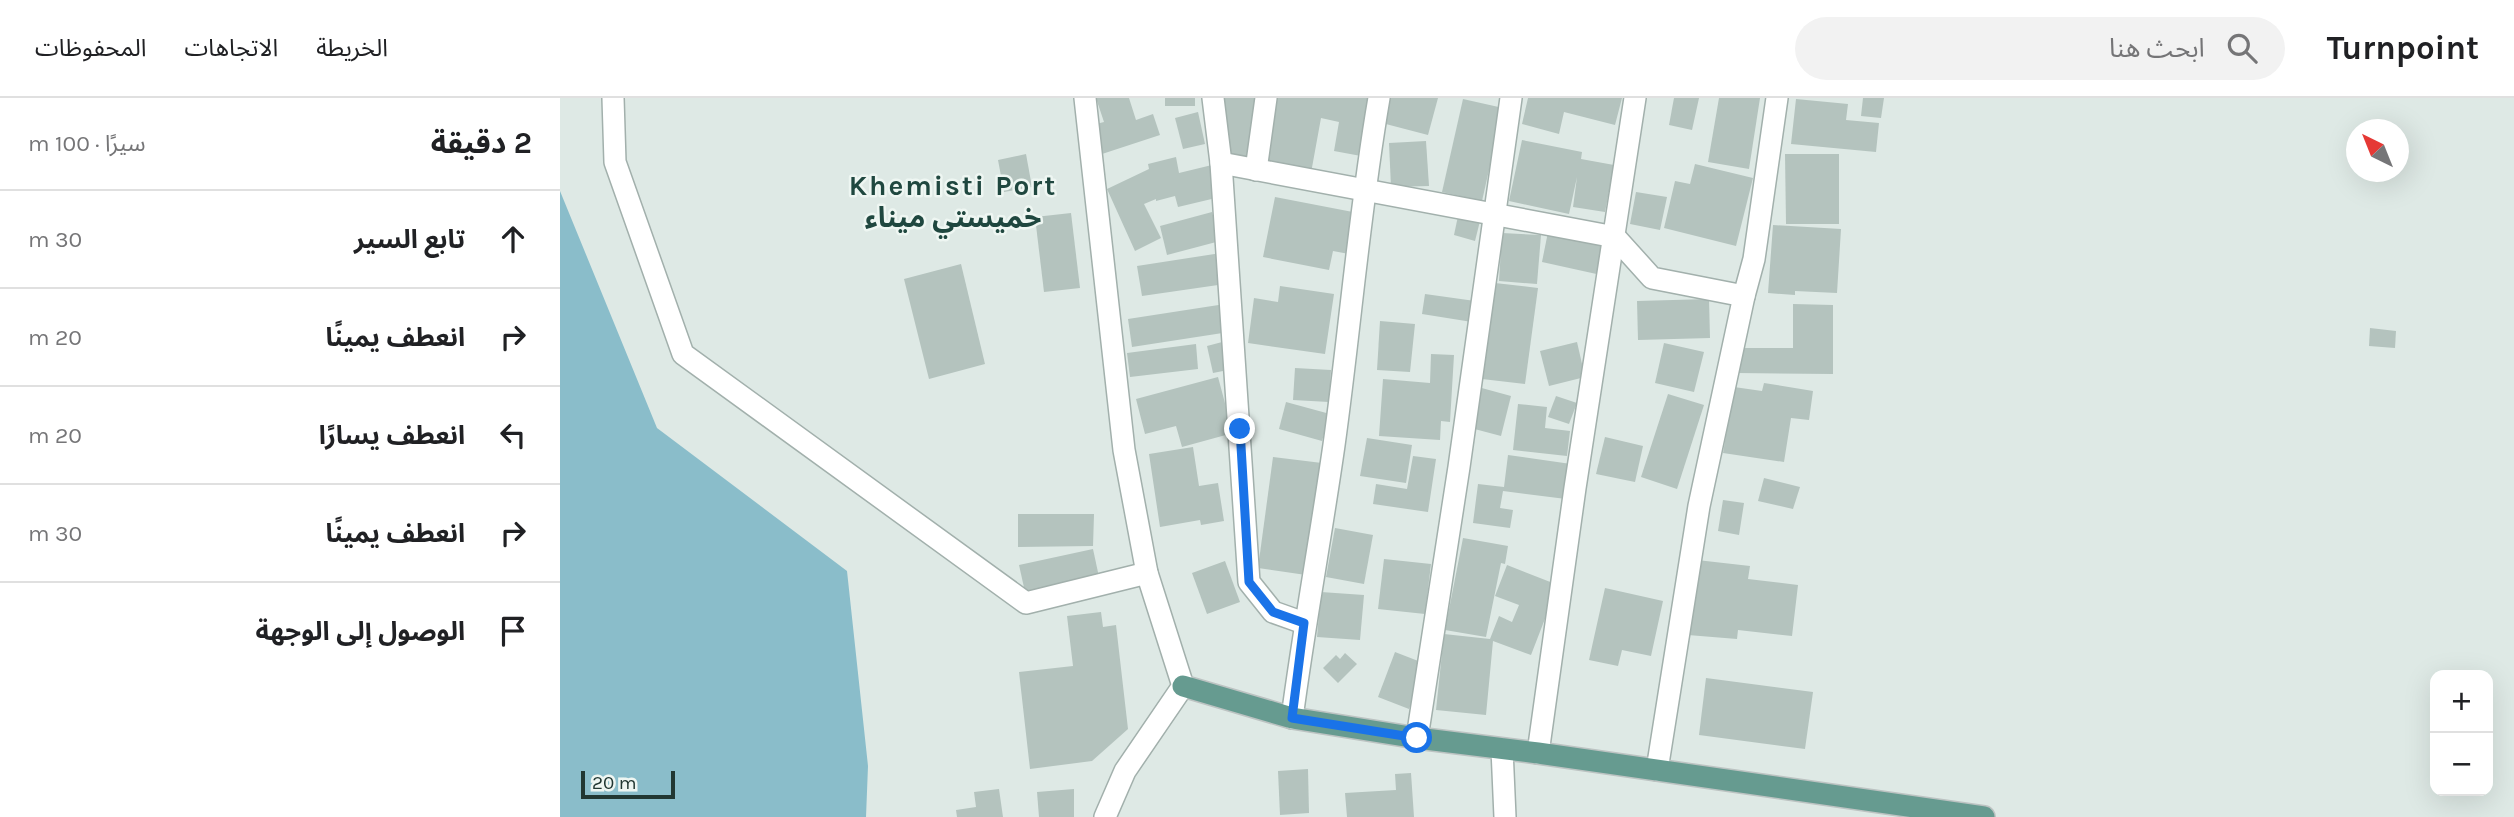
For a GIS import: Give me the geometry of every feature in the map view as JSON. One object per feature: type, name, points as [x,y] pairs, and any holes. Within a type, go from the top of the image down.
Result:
[{"type":"main road","points":[[1183,686],[1292,718],[1984,817]]},
{"type":"street","points":[[613,98],[615,162],[683,354],[1026,603],[1147,573]]},
{"type":"street","points":[[1085,98],[1116,396],[1147,573],[1183,686],[1125,771],[1105,817]]},
{"type":"street","points":[[1213,98],[1221,163],[1249,582],[1273,612],[1304,623]]},
{"type":"street","points":[[1256,170],[1266,98]]},
{"type":"street","points":[[1292,718],[1304,623],[1334,446],[1363,190],[1379,98]]},
{"type":"street","points":[[1417,738],[1459,467],[1511,98]]},
{"type":"street","points":[[1538,753],[1575,488],[1635,98]]},
{"type":"street","points":[[1657,770],[1699,506],[1754,259],[1777,98]]},
{"type":"street","points":[[1221,163],[1615,237],[1652,278],[1744,296]]},
{"type":"street","points":[[1502,749],[1506,817]]},
{"type":"water","points":[[560,191],[657,428],[847,571],[868,766],[866,817],[560,817]]},
{"type":"building","points":[[1096,98],[1129,98],[1136,120],[1153,114],[1160,135],[1102,154],[1092,125],[1104,122]]},
{"type":"building","points":[[1165,98],[1195,98],[1195,106],[1165,106]]},
{"type":"building","points":[[1217,98],[1258,98],[1252,164],[1229,161]]},
{"type":"building","points":[[1277,98],[1372,98],[1361,156],[1334,151],[1339,122],[1321,118],[1311,173],[1264,164]]},
{"type":"building","points":[[1389,98],[1438,98],[1428,135],[1382,123]]},
{"type":"building","points":[[1528,98],[1622,98],[1615,125],[1564,112],[1559,134],[1522,124]]},
{"type":"building","points":[[1674,98],[1699,98],[1692,130],[1669,125]]},
{"type":"building","points":[[1719,98],[1760,98],[1749,169],[1708,162]]},
{"type":"building","points":[[1863,98],[1884,98],[1881,118],[1861,116]]},
{"type":"building","points":[[1463,99],[1503,108],[1482,201],[1442,192]]},
{"type":"building","points":[[1796,99],[1848,104],[1846,120],[1879,123],[1876,152],[1791,144]]},
{"type":"building","points":[[1198,112],[1205,144],[1183,149],[1175,118]]},
{"type":"building","points":[[1522,140],[1582,152],[1581,159],[1614,165],[1605,212],[1573,207],[1577,177],[1569,214],[1509,201]]},
{"type":"building","points":[[1426,141],[1429,186],[1391,187],[1389,143]]},
{"type":"building","points":[[1026,154],[1032,187],[1004,192],[998,160]]},
{"type":"building","points":[[1785,154],[1839,154],[1839,224],[1786,224]]},
{"type":"building","points":[[1176,157],[1179,173],[1212,165],[1220,197],[1178,207],[1175,196],[1144,204],[1161,238],[1135,251],[1107,189],[1149,169],[1148,164]]},
{"type":"building","points":[[1695,164],[1753,178],[1736,246],[1664,228],[1675,181],[1690,184]]},
{"type":"building","points":[[1636,192],[1667,197],[1660,230],[1630,224]]},
{"type":"building","points":[[1275,197],[1358,213],[1349,254],[1333,251],[1329,270],[1263,257]]},
{"type":"building","points":[[1212,212],[1220,241],[1167,255],[1160,226]]},
{"type":"building","points":[[1071,213],[1080,288],[1044,292],[1035,217]]},
{"type":"building","points":[[1458,216],[1480,221],[1475,241],[1454,235]]},
{"type":"building","points":[[1773,225],[1841,229],[1837,293],[1768,293]]},
{"type":"building","points":[[1548,232],[1608,245],[1601,275],[1542,262]]},
{"type":"building","points":[[1502,233],[1541,235],[1537,284],[1499,281]]},
{"type":"building","points":[[1221,253],[1225,284],[1142,296],[1137,266]]},
{"type":"building","points":[[961,264],[985,364],[929,379],[904,279]]},
{"type":"building","points":[[1495,283],[1538,288],[1525,384],[1482,379]]},
{"type":"building","points":[[1280,286],[1334,294],[1325,354],[1248,343],[1254,298],[1278,302]]},
{"type":"building","points":[[1425,294],[1475,301],[1472,322],[1422,314]]},
{"type":"building","points":[[1709,299],[1710,338],[1638,340],[1637,301]]},
{"type":"building","points":[[1225,304],[1229,332],[1132,347],[1128,319]]},
{"type":"building","points":[[1793,304],[1833,305],[1833,374],[1737,373],[1737,348],[1793,348]]},
{"type":"building","points":[[1380,321],[1415,324],[1410,372],[1377,370]]},
{"type":"building","points":[[2370,328],[2396,331],[2395,348],[2369,346]]},
{"type":"building","points":[[1226,341],[1233,369],[1213,373],[1207,346]]},
{"type":"building","points":[[1577,342],[1585,377],[1549,386],[1540,351]]},
{"type":"building","points":[[1664,343],[1704,352],[1694,392],[1655,383]]},
{"type":"building","points":[[1196,344],[1198,369],[1130,377],[1127,353]]},
{"type":"building","points":[[1431,354],[1454,355],[1450,422],[1441,421],[1440,440],[1379,436],[1383,379],[1430,383]]},
{"type":"building","points":[[1295,368],[1331,370],[1329,402],[1293,400]]},
{"type":"building","points":[[1218,377],[1233,433],[1182,447],[1176,426],[1145,434],[1136,399]]},
{"type":"building","points":[[1764,383],[1813,391],[1809,420],[1791,418],[1784,462],[1723,453],[1734,387],[1762,391]]},
{"type":"building","points":[[1478,387],[1511,396],[1501,436],[1467,427]]},
{"type":"building","points":[[1668,394],[1704,405],[1677,489],[1641,477]]},
{"type":"building","points":[[1556,396],[1577,403],[1569,424],[1548,417]]},
{"type":"building","points":[[1286,402],[1330,414],[1322,441],[1279,429]]},
{"type":"building","points":[[1518,404],[1547,407],[1545,428],[1570,431],[1567,456],[1513,450]]},
{"type":"building","points":[[1605,437],[1643,446],[1635,482],[1596,474]]},
{"type":"building","points":[[1367,438],[1412,445],[1406,483],[1360,476]]},
{"type":"building","points":[[1193,447],[1199,486],[1218,483],[1224,521],[1201,525],[1200,520],[1160,527],[1149,454]]},
{"type":"building","points":[[1508,455],[1571,464],[1566,499],[1503,491],[1500,508],[1513,510],[1510,528],[1473,523],[1478,484],[1504,487]]},
{"type":"building","points":[[1413,456],[1436,459],[1428,512],[1373,504],[1376,484],[1407,489]]},
{"type":"building","points":[[1273,457],[1322,463],[1306,575],[1258,568]]},
{"type":"building","points":[[1764,478],[1800,487],[1793,509],[1758,501]]},
{"type":"building","points":[[1723,500],[1744,503],[1739,535],[1718,531]]},
{"type":"building","points":[[1018,514],[1094,514],[1093,546],[1018,547]]},
{"type":"building","points":[[1335,528],[1373,535],[1364,584],[1326,577]]},
{"type":"building","points":[[1463,538],[1508,546],[1505,564],[1501,563],[1486,637],[1445,630]]},
{"type":"building","points":[[1093,549],[1099,577],[1025,592],[1019,565]]},
{"type":"building","points":[[1384,559],[1431,564],[1425,614],[1378,609]]},
{"type":"building","points":[[1697,560],[1750,566],[1748,579],[1798,585],[1792,636],[1738,630],[1737,639],[1688,635]]},
{"type":"building","points":[[1225,561],[1240,602],[1207,614],[1192,573]]},
{"type":"building","points":[[1507,565],[1558,585],[1531,655],[1493,641],[1486,715],[1436,710],[1444,634],[1490,639],[1499,616],[1512,622],[1519,605],[1495,596]]},
{"type":"building","points":[[1605,588],[1663,601],[1651,656],[1622,650],[1618,666],[1589,660]]},
{"type":"building","points":[[1321,592],[1364,595],[1360,640],[1317,637]]},
{"type":"building","points":[[1101,612],[1103,627],[1116,625],[1128,729],[1092,761],[1030,769],[1019,672],[1073,666],[1067,616]]},
{"type":"building","points":[[1395,652],[1426,664],[1409,709],[1378,697]]},
{"type":"building","points":[[1345,653],[1357,664],[1338,683],[1323,668],[1336,655],[1340,659]]},
{"type":"building","points":[[1706,678],[1813,692],[1805,749],[1699,735]]},
{"type":"building","points":[[1308,769],[1309,813],[1280,815],[1278,771]]},
{"type":"building","points":[[1411,773],[1414,817],[1347,817],[1345,793],[1396,790],[1395,774]]},
{"type":"building","points":[[999,789],[1003,817],[957,817],[956,810],[976,807],[974,792]]},
{"type":"building","points":[[1074,789],[1074,817],[1039,817],[1037,792]]},
{"type":"district","name":"Khemisti Port خميستي ميناء","points":[[953,201]]},
{"type":"route","points":[[1240,429],[1249,582],[1273,612],[1304,623],[1292,718],[1417,738]]}]
